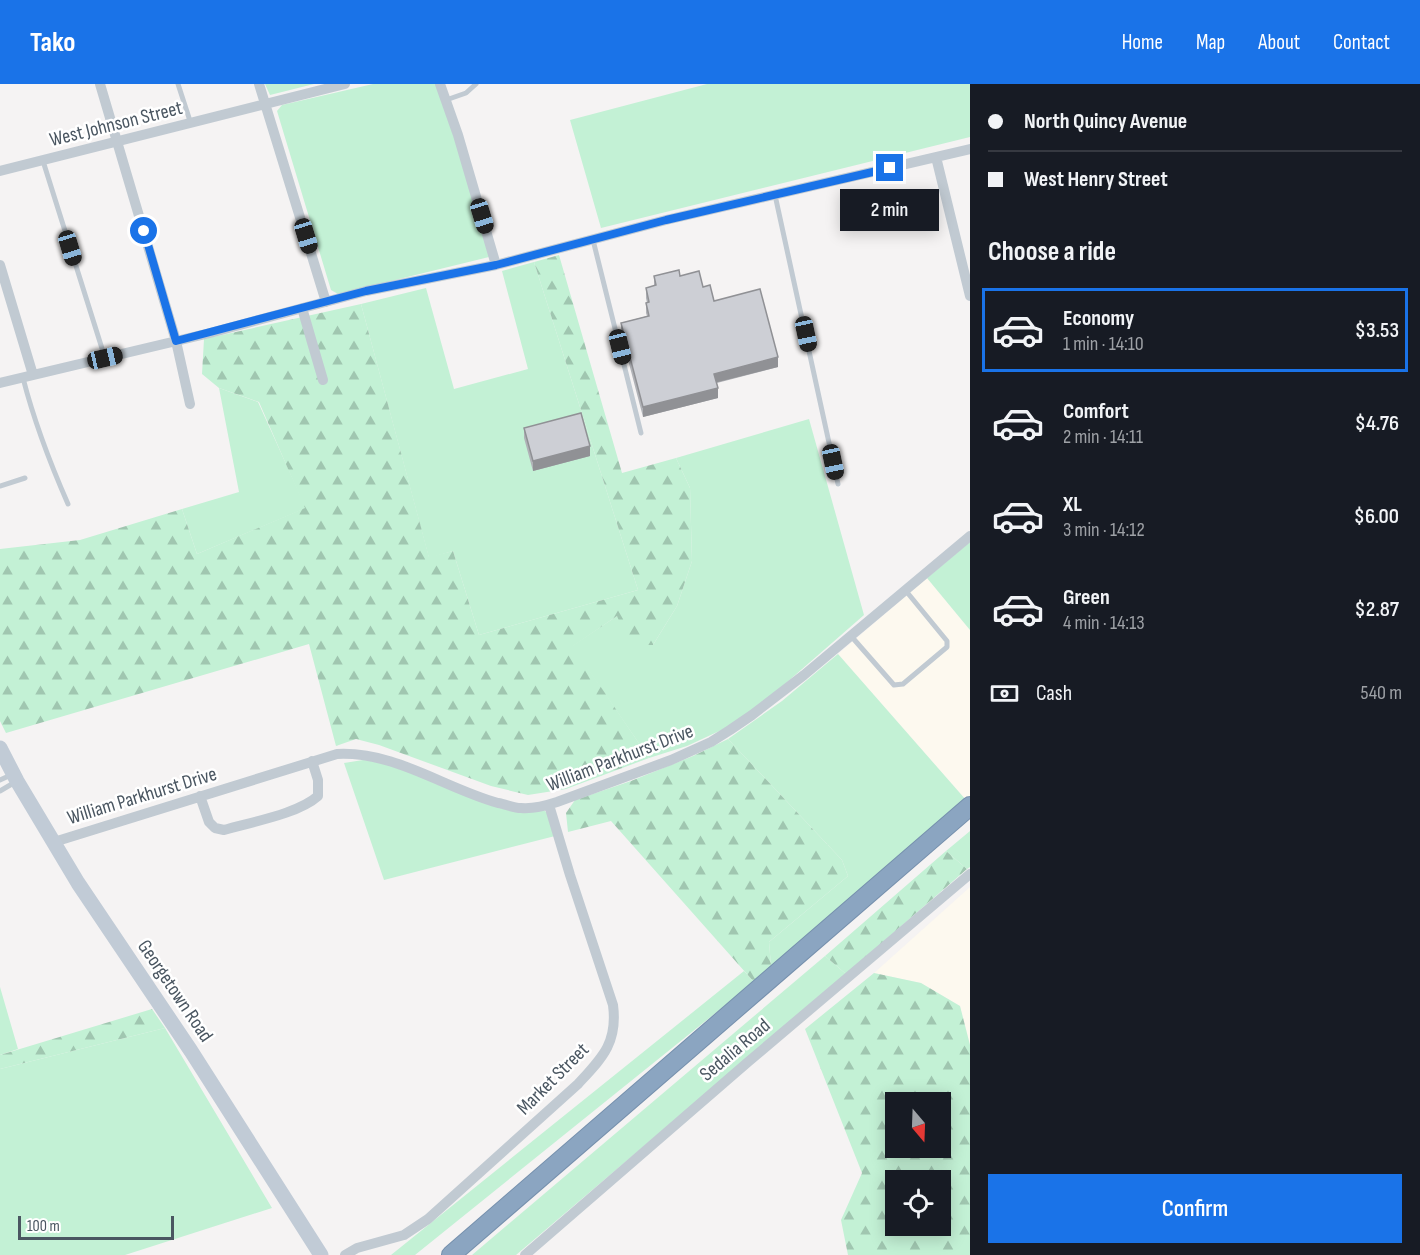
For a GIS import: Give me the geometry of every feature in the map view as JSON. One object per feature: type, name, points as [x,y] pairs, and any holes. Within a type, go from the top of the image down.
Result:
[{"type":"highway","points":[[451,1255],[970,806]]},
{"type":"street","points":[[100,84],[176,341],[190,404]]},
{"type":"street","points":[[259,84],[326,302]]},
{"type":"street","name":"West Johnson Street","points":[[0,171],[345,84]]},
{"type":"street","points":[[440,84],[458,135],[496,265]]},
{"type":"street","points":[[0,383],[176,341],[366,291],[496,265],[970,149]]},
{"type":"street","points":[[936,157],[970,296]]},
{"type":"street","points":[[0,266],[28,377]]},
{"type":"street","points":[[302,308],[323,380]]},
{"type":"street","name":"William Parkhurst Drive","points":[[54,842],[337,754],[353,753],[399,764],[484,799],[520,808],[549,805],[711,742],[752,715],[804,675],[970,536]]},
{"type":"street","name":"Georgetown Road","points":[[0,748],[10,778],[191,1051],[321,1255]]},
{"type":"street","points":[[200,796],[209,822],[215,828],[224,830],[291,811],[302,807],[318,796],[318,780],[312,761]]},
{"type":"street","name":"Market Street","points":[[345,1255],[357,1248],[404,1235],[428,1219],[578,1084],[596,1066],[610,1042],[615,1020],[613,1005],[549,805]]},
{"type":"street","name":"Sedalia Road","points":[[525,1255],[970,874]]},
{"type":"lane","points":[[178,84],[191,123]]},
{"type":"lane","points":[[446,100],[466,93],[476,84]]},
{"type":"lane","points":[[43,161],[105,358]]},
{"type":"lane","points":[[775,195],[838,484]]},
{"type":"lane","points":[[593,240],[641,433]]},
{"type":"lane","points":[[28,377],[31,407],[69,504]]},
{"type":"lane","points":[[0,486],[25,478]]},
{"type":"lane","points":[[851,636],[894,685],[903,684],[947,647],[947,641],[906,591]]},
{"type":"lane","points":[[0,791],[10,778]]},
{"type":"shaded area","points":[[927,578],[970,630],[970,797],[966,800],[838,654]]},
{"type":"shaded area","points":[[970,887],[970,1045],[960,1006],[921,983],[874,973]]},
{"type":"green space","points":[[265,84],[314,84],[270,95]]},
{"type":"green space","points":[[373,84],[442,84],[489,257],[338,294],[331,290],[277,111],[282,105]]},
{"type":"green space","points":[[707,84],[970,84],[970,137],[601,228],[570,120]]},
{"type":"green space","points":[[559,255],[622,473],[676,458],[690,488],[692,561],[677,606],[653,645],[629,645],[617,616],[573,646],[649,758],[566,789],[528,795],[491,786],[379,745],[356,739],[336,746],[309,644],[6,733],[0,721],[0,549],[80,540],[182,509],[197,554],[305,508],[259,402],[219,388],[202,374],[204,339],[361,304],[429,557],[453,551],[479,635],[638,590],[534,262]]},
{"type":"green space","points":[[534,262],[638,590],[479,635],[453,551],[429,558],[361,304],[426,288],[454,389],[528,369],[502,271]]},
{"type":"green space","points":[[219,388],[258,402],[306,508],[197,554],[182,509],[239,492]]},
{"type":"green space","points":[[809,419],[864,615],[770,697],[728,727],[687,746],[649,758],[572,646],[617,616],[653,645],[677,606],[692,561],[690,488],[676,458]]},
{"type":"green space","points":[[970,542],[970,630],[927,578]]},
{"type":"green space","points":[[838,654],[966,800],[771,966],[769,942],[848,876],[842,860],[728,739],[782,701]]},
{"type":"green space","points":[[728,739],[842,860],[848,876],[769,942],[771,966],[754,982],[611,821],[568,832],[566,813],[575,800],[631,781]]},
{"type":"green space","points":[[363,760],[387,762],[474,799],[542,808],[552,818],[559,835],[384,880],[344,763]]},
{"type":"green space","points":[[970,831],[970,867],[967,869],[946,851]]},
{"type":"green space","points":[[946,851],[967,869],[846,974],[825,956]]},
{"type":"green space","points":[[825,956],[846,974],[516,1255],[472,1255]]},
{"type":"green space","points":[[744,971],[754,982],[415,1255],[391,1255]]},
{"type":"green space","points":[[874,973],[921,983],[960,1006],[970,1045],[970,1255],[848,1255],[841,1220],[862,1173],[805,1029]]},
{"type":"green space","points":[[0,987],[18,1049],[0,1055]]},
{"type":"green space","points":[[152,1009],[165,1028],[0,1069],[0,1055]]},
{"type":"green space","points":[[165,1028],[272,1208],[125,1255],[0,1255],[0,1069]]},
{"type":"building","points":[[679,270],[680,276],[699,271],[703,287],[710,285],[714,301],[760,289],[778,357],[714,374],[718,388],[643,407],[621,323],[649,316],[646,288],[656,285],[654,276]]},
{"type":"building","points":[[581,413],[590,446],[533,461],[524,428]]},
{"type":"route","points":[[144,231],[176,341],[366,291],[496,265],[666,220],[890,168]]}]
